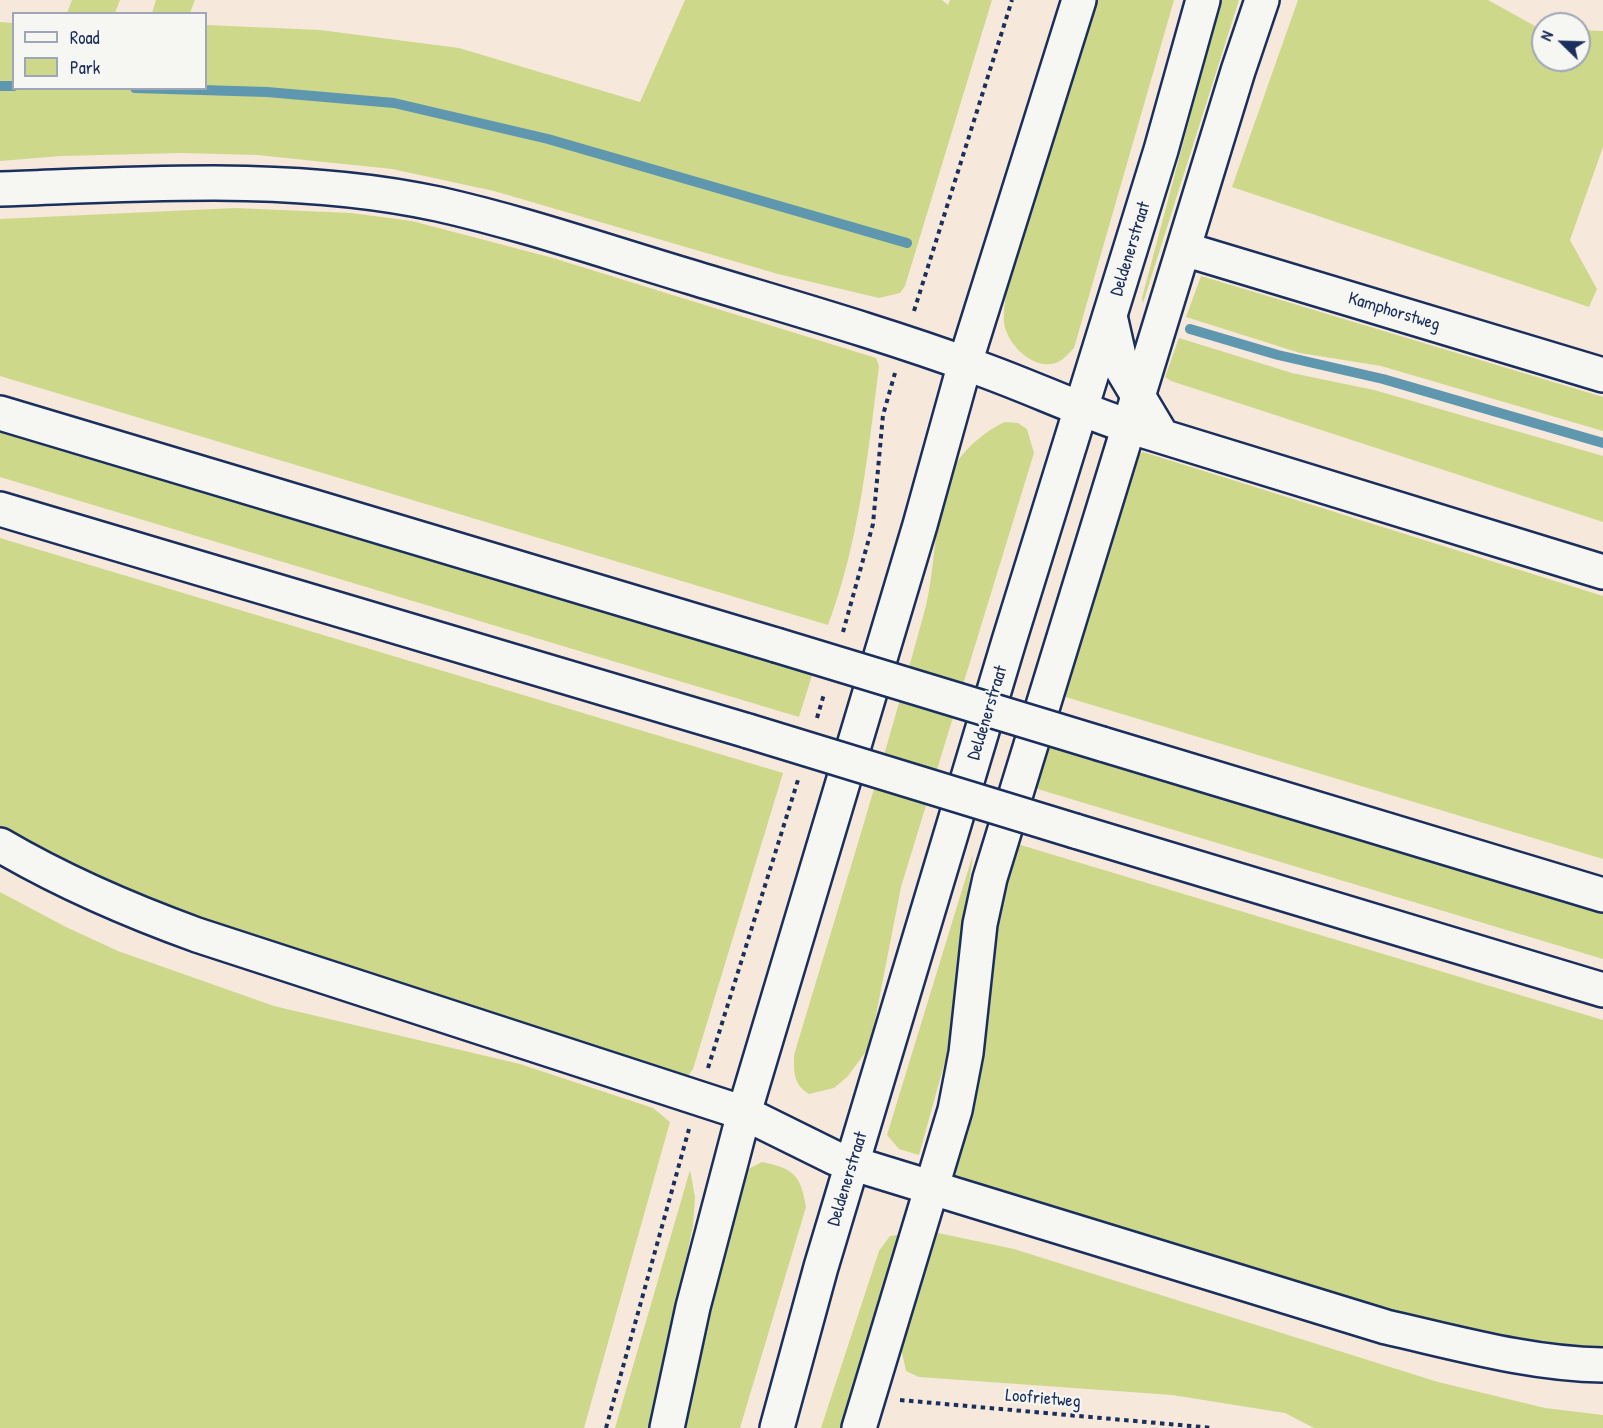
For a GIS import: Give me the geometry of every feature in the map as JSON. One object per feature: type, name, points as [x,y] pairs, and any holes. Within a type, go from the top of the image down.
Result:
[{"type":"main road","points":[[667,1428],[693,1306],[744,1113],[920,525],[964,363],[1079,0]]},
{"type":"main road","name":"Deldenerstraat","points":[[777,1428],[853,1163],[1110,316],[1203,0]]},
{"type":"main road","points":[[859,1428],[955,1110],[964,1064],[974,964],[990,878],[1262,0]]},
{"type":"main road","points":[[0,189],[238,184],[329,188],[437,204],[580,243],[964,363],[1081,411],[1133,412]]},
{"type":"main road","name":"Kamphorstweg","points":[[1184,249],[1603,375]]},
{"type":"main road","points":[[1110,316],[1133,412],[1162,436],[1603,572]]},
{"type":"main road","points":[[0,413],[1603,895]]},
{"type":"main road","points":[[0,509],[748,731],[1603,990]]},
{"type":"main road","points":[[0,845],[32,864],[114,904],[197,935],[744,1113],[835,1158],[1386,1327],[1472,1347],[1578,1365],[1603,1365]]},
{"type":"path","name":"Loofrietweg","points":[[870,1393],[893,1400],[1213,1428]]},
{"type":"green space","points":[[72,0],[120,0],[115,12],[67,12]]},
{"type":"green space","points":[[156,0],[195,0],[190,12],[152,12]]},
{"type":"green space","points":[[685,0],[942,0],[948,5],[950,0],[992,0],[905,286],[900,293],[879,298],[778,274],[494,191],[392,169],[257,155],[182,153],[61,156],[0,161],[0,22],[12,23],[12,90],[207,90],[207,25],[320,30],[459,48],[640,102]]},
{"type":"green space","points":[[1098,0],[1174,0],[1074,348],[1060,361],[1042,364],[1024,355],[1006,331],[1004,312],[1006,294]]},
{"type":"green space","points":[[1221,0],[1239,0],[1143,303],[1142,298]]},
{"type":"green space","points":[[1298,0],[1488,0],[1531,24],[1531,72],[1591,72],[1591,30],[1603,31],[1603,147],[1570,240],[1597,289],[1589,307],[1232,187]]},
{"type":"green space","points":[[235,208],[351,213],[412,221],[553,258],[876,358],[879,366],[861,497],[848,562],[828,625],[0,376],[0,219]]},
{"type":"green space","points":[[1201,276],[1603,397],[1603,431],[1381,366],[1300,353],[1186,317]]},
{"type":"green space","points":[[1179,338],[1292,373],[1374,390],[1603,456],[1603,522],[1171,381],[1165,377]]},
{"type":"green space","points":[[1005,422],[1018,423],[1027,429],[1034,453],[901,887],[870,1046],[848,1076],[834,1088],[809,1094],[797,1082],[794,1055],[924,613],[941,505],[956,463],[982,436]]},
{"type":"green space","points":[[0,427],[814,669],[799,717],[0,477]]},
{"type":"green space","points":[[1143,452],[1603,596],[1603,859],[1059,695],[1130,460]]},
{"type":"green space","points":[[0,538],[783,773],[693,1069],[685,1080],[173,911],[112,886],[0,827]]},
{"type":"green space","points":[[1045,741],[1603,914],[1603,959],[1031,787]]},
{"type":"green space","points":[[1014,843],[1603,1020],[1603,1361],[1502,1350],[952,1185],[993,920]]},
{"type":"green space","points":[[973,854],[947,1054],[919,1155],[899,1149],[887,1135]]},
{"type":"green space","points":[[0,892],[118,951],[274,1006],[520,1064],[653,1108],[670,1122],[584,1428],[0,1428]]},
{"type":"green space","points":[[762,1162],[781,1167],[794,1175],[801,1187],[806,1207],[740,1428],[675,1428],[742,1172]]},
{"type":"green space","points":[[690,1170],[695,1197],[693,1226],[650,1428],[615,1428]]},
{"type":"green space","points":[[938,1233],[1014,1249],[1438,1382],[1545,1408],[1603,1415],[1603,1428],[1314,1428],[1285,1413],[1172,1395],[919,1377],[906,1371],[900,1343],[931,1241]]},
{"type":"green space","points":[[905,1234],[848,1428],[821,1428],[879,1251],[890,1236]]},
{"type":"waterway","points":[[0,86],[12,86]]},
{"type":"waterway","points":[[201,90],[267,92],[394,103],[548,139],[907,243]]},
{"type":"waterway","points":[[1190,329],[1278,355],[1383,379],[1603,443]]}]
